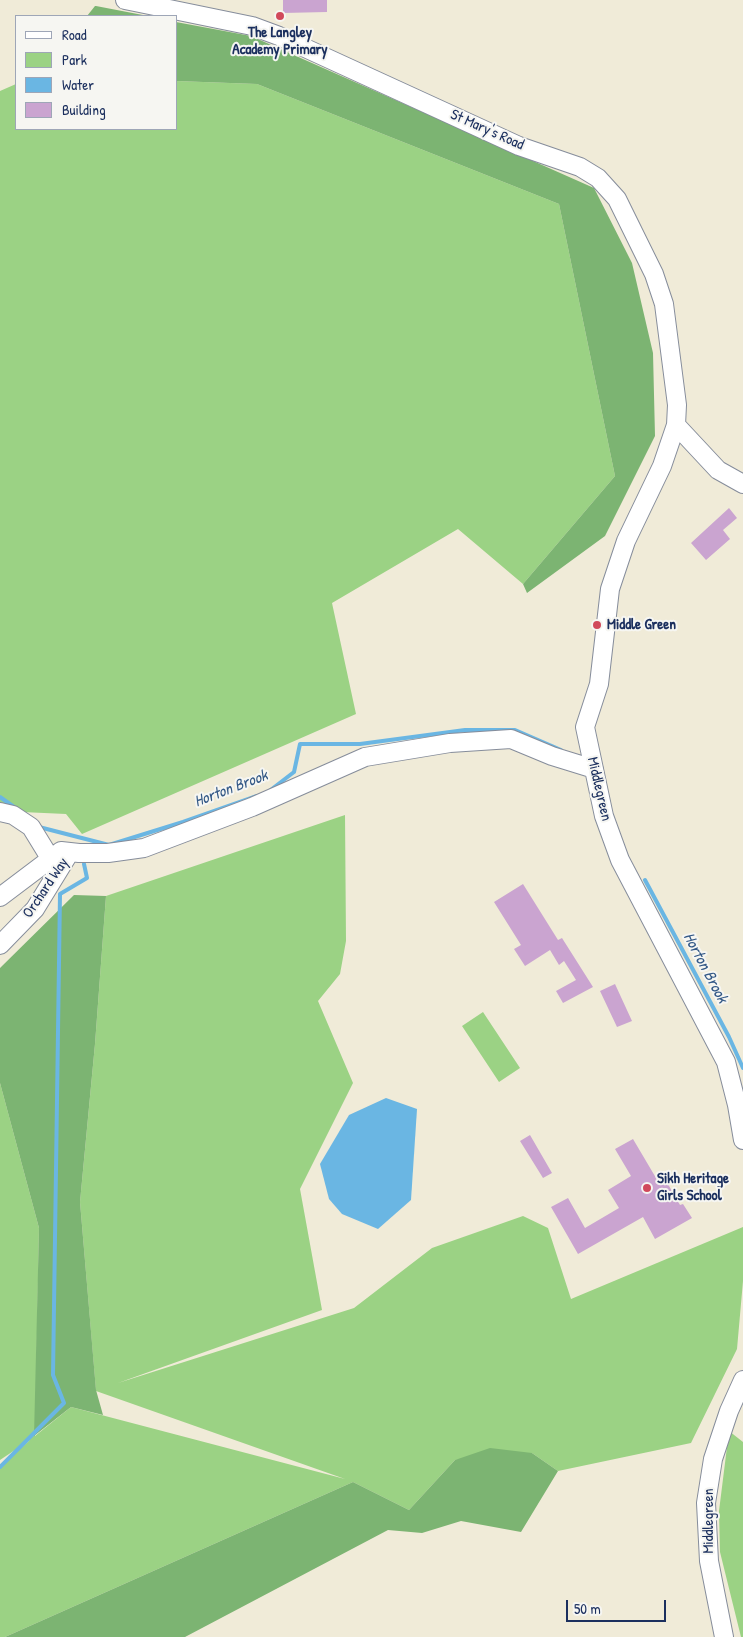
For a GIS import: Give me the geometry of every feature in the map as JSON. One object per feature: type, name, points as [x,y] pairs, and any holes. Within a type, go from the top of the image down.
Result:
[{"type":"street","name":"St Mary's Road","points":[[125,0],[252,26],[278,36],[519,146],[580,167],[598,178],[617,199],[654,274],[664,304],[677,405],[676,425]]},
{"type":"street","points":[[676,425],[718,470],[743,484]]},
{"type":"street","name":"Middlegreen","points":[[676,425],[662,466],[626,541],[610,589],[599,684],[585,726],[604,816],[620,860],[726,1062],[737,1105],[743,1140]]},
{"type":"street","points":[[0,897],[60,854],[144,848],[252,807],[365,757],[404,749],[450,743],[511,739],[552,756],[594,769]]},
{"type":"street","name":"Orchard Way","points":[[0,812],[13,815],[31,827],[60,854],[35,909],[0,945]]},
{"type":"street","name":"Middlegreen","points":[[724,1637],[709,1561],[706,1503],[713,1459],[729,1411],[743,1380]]},
{"type":"green space","points":[[96,6],[143,15],[88,15]]},
{"type":"green space","points":[[178,22],[251,36],[594,188],[632,263],[653,353],[655,436],[605,536],[527,593],[523,584],[615,476],[559,204],[257,84],[178,81]]},
{"type":"green space","points":[[178,81],[257,84],[559,204],[615,476],[523,584],[458,529],[332,603],[356,714],[82,834],[66,814],[0,811],[0,91],[15,84],[15,130],[178,130]]},
{"type":"green space","points":[[345,815],[346,941],[340,974],[318,1001],[353,1083],[300,1189],[322,1310],[118,1383],[354,1308],[432,1248],[523,1216],[548,1228],[571,1299],[743,1227],[743,1281],[737,1349],[691,1443],[558,1471],[532,1453],[455,1460],[409,1510],[353,1482],[5,1637],[0,1637],[0,1467],[30,1440],[0,1460],[0,1083],[39,1228],[35,1436],[71,1407],[345,1479],[96,1391],[80,1202],[95,1044],[106,896]]},
{"type":"green space","points":[[74,895],[106,896],[95,1044],[80,1202],[96,1390],[103,1415],[71,1407],[34,1436],[39,1228],[0,1083],[0,968]]},
{"type":"green space","points":[[483,1012],[520,1068],[499,1082],[462,1026]]},
{"type":"green space","points":[[729,1431],[743,1442],[743,1637],[741,1637],[720,1552],[719,1511]]},
{"type":"green space","points":[[490,1448],[532,1453],[558,1471],[521,1532],[461,1521],[422,1533],[388,1530],[185,1637],[5,1637],[353,1482],[409,1510],[455,1460]]},
{"type":"water","points":[[386,1098],[417,1109],[411,1200],[378,1229],[342,1214],[329,1199],[320,1164],[349,1115]]},
{"type":"building","points":[[283,0],[327,0],[327,12],[283,13]]},
{"type":"building","points":[[729,508],[737,518],[723,530],[730,539],[706,560],[691,543]]},
{"type":"building","points":[[523,884],[558,940],[562,938],[593,987],[563,1003],[556,991],[576,980],[564,961],[559,965],[550,950],[525,966],[514,949],[521,945],[494,902]]},
{"type":"building","points":[[615,984],[632,1021],[617,1027],[600,991]]},
{"type":"building","points":[[530,1135],[552,1173],[543,1178],[520,1141]]},
{"type":"building","points":[[633,1139],[659,1183],[665,1179],[680,1205],[683,1204],[692,1218],[655,1239],[643,1217],[578,1254],[551,1207],[568,1198],[585,1228],[619,1208],[608,1190],[631,1176],[615,1149]]},
{"type":"waterway","name":"Horton Brook","points":[[268,792],[294,772],[300,744],[360,744],[465,730],[515,730],[561,750]]},
{"type":"waterway","name":"Horton Brook","points":[[39,827],[109,845],[257,796]]},
{"type":"waterway","name":"Horton Brook","points":[[0,797],[14,807]]},
{"type":"waterway","points":[[0,1467],[64,1403],[53,1375],[60,894],[87,878],[84,864]]},
{"type":"waterway","name":"Horton Brook","points":[[645,880],[729,1037],[743,1068]]},
{"type":"place","name":"The Langley Academy Primary","points":[[280,16]]},
{"type":"place","name":"Middle Green","points":[[597,625]]},
{"type":"place","name":"Sikh Heritage Girls School","points":[[647,1188]]}]
